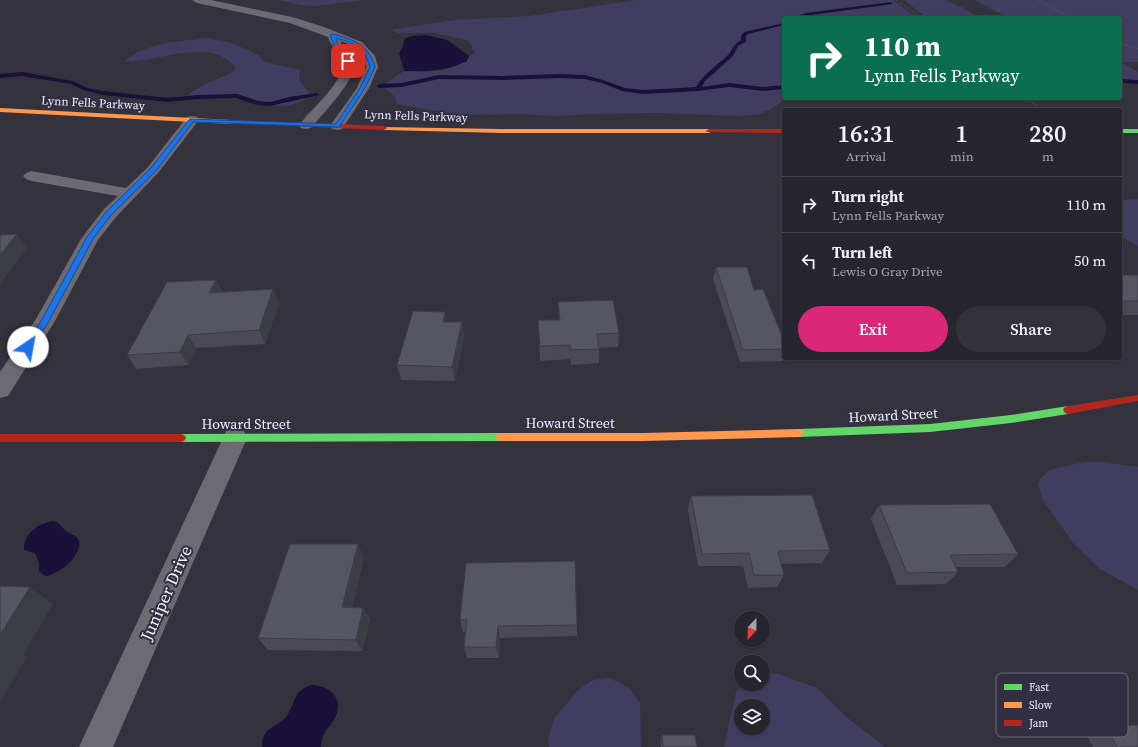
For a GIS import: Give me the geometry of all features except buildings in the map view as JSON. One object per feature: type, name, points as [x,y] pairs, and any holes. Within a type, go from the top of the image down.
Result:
[{"type":"main road","name":"Lynn Fells Parkway","points":[[0,110],[306,125],[463,130],[782,130]]},
{"type":"main road","points":[[1122,131],[1138,131]]},
{"type":"main road","name":"Howard Street","points":[[0,438],[635,437],[852,432],[930,428],[1011,419],[1138,398]]},
{"type":"street","points":[[197,0],[302,23],[358,44],[369,56],[372,67],[363,88],[337,126]]},
{"type":"street","points":[[306,125],[340,83],[348,67],[348,61],[336,45],[333,35]]},
{"type":"street","points":[[0,390],[45,321],[90,238],[110,213],[153,170],[192,120]]},
{"type":"street","points":[[31,176],[130,193]]},
{"type":"street","name":"Juniper Drive","points":[[96,747],[235,438]]},
{"type":"path","points":[[896,0],[919,16]]},
{"type":"path","points":[[1038,0],[1068,16]]},
{"type":"path","points":[[1122,44],[1138,49]]},
{"type":"path","points":[[1030,100],[1040,108]]},
{"type":"shaded area","points":[[279,0],[365,0],[315,6],[300,5]]},
{"type":"shaded area","points":[[636,0],[893,0],[914,16],[782,16],[782,100],[784,100],[761,114],[739,116],[657,113],[557,116],[517,114],[469,115],[447,113],[397,104],[393,95],[382,86],[404,71],[425,72],[443,70],[467,61],[469,56],[476,52],[472,50],[472,46],[467,40],[433,33],[399,33],[391,31],[395,29],[455,20],[530,16]]},
{"type":"shaded area","points":[[904,0],[946,0],[976,16],[924,16]]},
{"type":"shaded area","points":[[974,0],[1138,0],[1138,62],[1122,62],[1122,16],[1005,16]]},
{"type":"shaded area","points":[[426,35],[447,40],[469,56],[467,61],[444,69],[429,71],[404,71],[399,53],[403,46],[404,39],[412,36]]},
{"type":"shaded area","points":[[207,38],[232,43],[258,55],[269,63],[300,70],[299,79],[311,96],[298,103],[286,106],[274,106],[234,95],[186,98],[196,89],[235,70],[234,64],[221,56],[205,52],[183,53],[124,62],[141,51],[152,47],[175,42]]},
{"type":"shaded area","points":[[1122,63],[1138,72],[1138,84],[1122,83]]},
{"type":"shaded area","points":[[1138,199],[1138,246],[1122,237],[1122,200]]},
{"type":"shaded area","points":[[1084,462],[1103,462],[1138,467],[1138,590],[1100,569],[1073,543],[1043,500],[1038,485],[1040,479],[1050,470]]},
{"type":"shaded area","points":[[53,521],[59,523],[67,532],[77,537],[79,547],[77,553],[68,564],[57,572],[45,576],[39,571],[39,563],[35,553],[24,550],[24,544],[29,534],[33,530],[42,524]]},
{"type":"shaded area","points":[[770,673],[778,674],[817,688],[850,720],[885,747],[724,747],[734,701],[734,735],[770,735],[770,699],[734,699],[736,692],[770,691]]},
{"type":"shaded area","points":[[610,678],[629,688],[640,703],[641,747],[549,747],[548,738],[554,719],[578,690],[593,680]]},
{"type":"shaded area","points":[[312,685],[323,687],[332,693],[335,696],[338,707],[333,722],[323,736],[321,747],[262,747],[262,741],[266,733],[288,715],[300,690]]},
{"type":"waterway","points":[[798,16],[891,3]]},
{"type":"waterway","points":[[698,89],[703,80],[731,55],[736,45],[744,41],[743,36],[746,33],[782,24]]},
{"type":"waterway","points":[[0,76],[22,74],[73,83],[85,89],[103,93],[168,100],[197,97],[237,96],[257,103],[270,104],[289,99],[317,95]]},
{"type":"waterway","points":[[379,86],[401,85],[439,77],[504,78],[559,76],[585,77],[604,82],[624,90],[643,92],[698,89]]},
{"type":"waterway","points":[[1122,81],[1138,82]]},
{"type":"waterway","points":[[698,89],[729,85],[763,89],[782,87]]},
{"type":"traffic: fast","points":[[1122,131],[1138,131]]},
{"type":"traffic: fast","points":[[799,433],[930,428],[1011,419],[1068,410]]},
{"type":"traffic: fast","points":[[181,438],[500,437]]},
{"type":"traffic: slow","points":[[0,110],[231,122]]},
{"type":"traffic: slow","points":[[384,128],[501,131],[709,131]]},
{"type":"traffic: slow","points":[[500,437],[643,437],[799,433]]},
{"type":"traffic: jam","points":[[231,122],[384,128]]},
{"type":"traffic: jam","points":[[709,131],[782,131]]},
{"type":"traffic: jam","points":[[1068,410],[1138,398]]},
{"type":"traffic: jam","points":[[0,438],[181,438]]},
{"type":"route","points":[[28,347],[45,321],[90,238],[121,201],[153,170],[192,120],[337,126],[363,88],[369,76],[372,62],[369,56],[358,44],[333,35],[336,45],[344,53],[348,61]]}]
